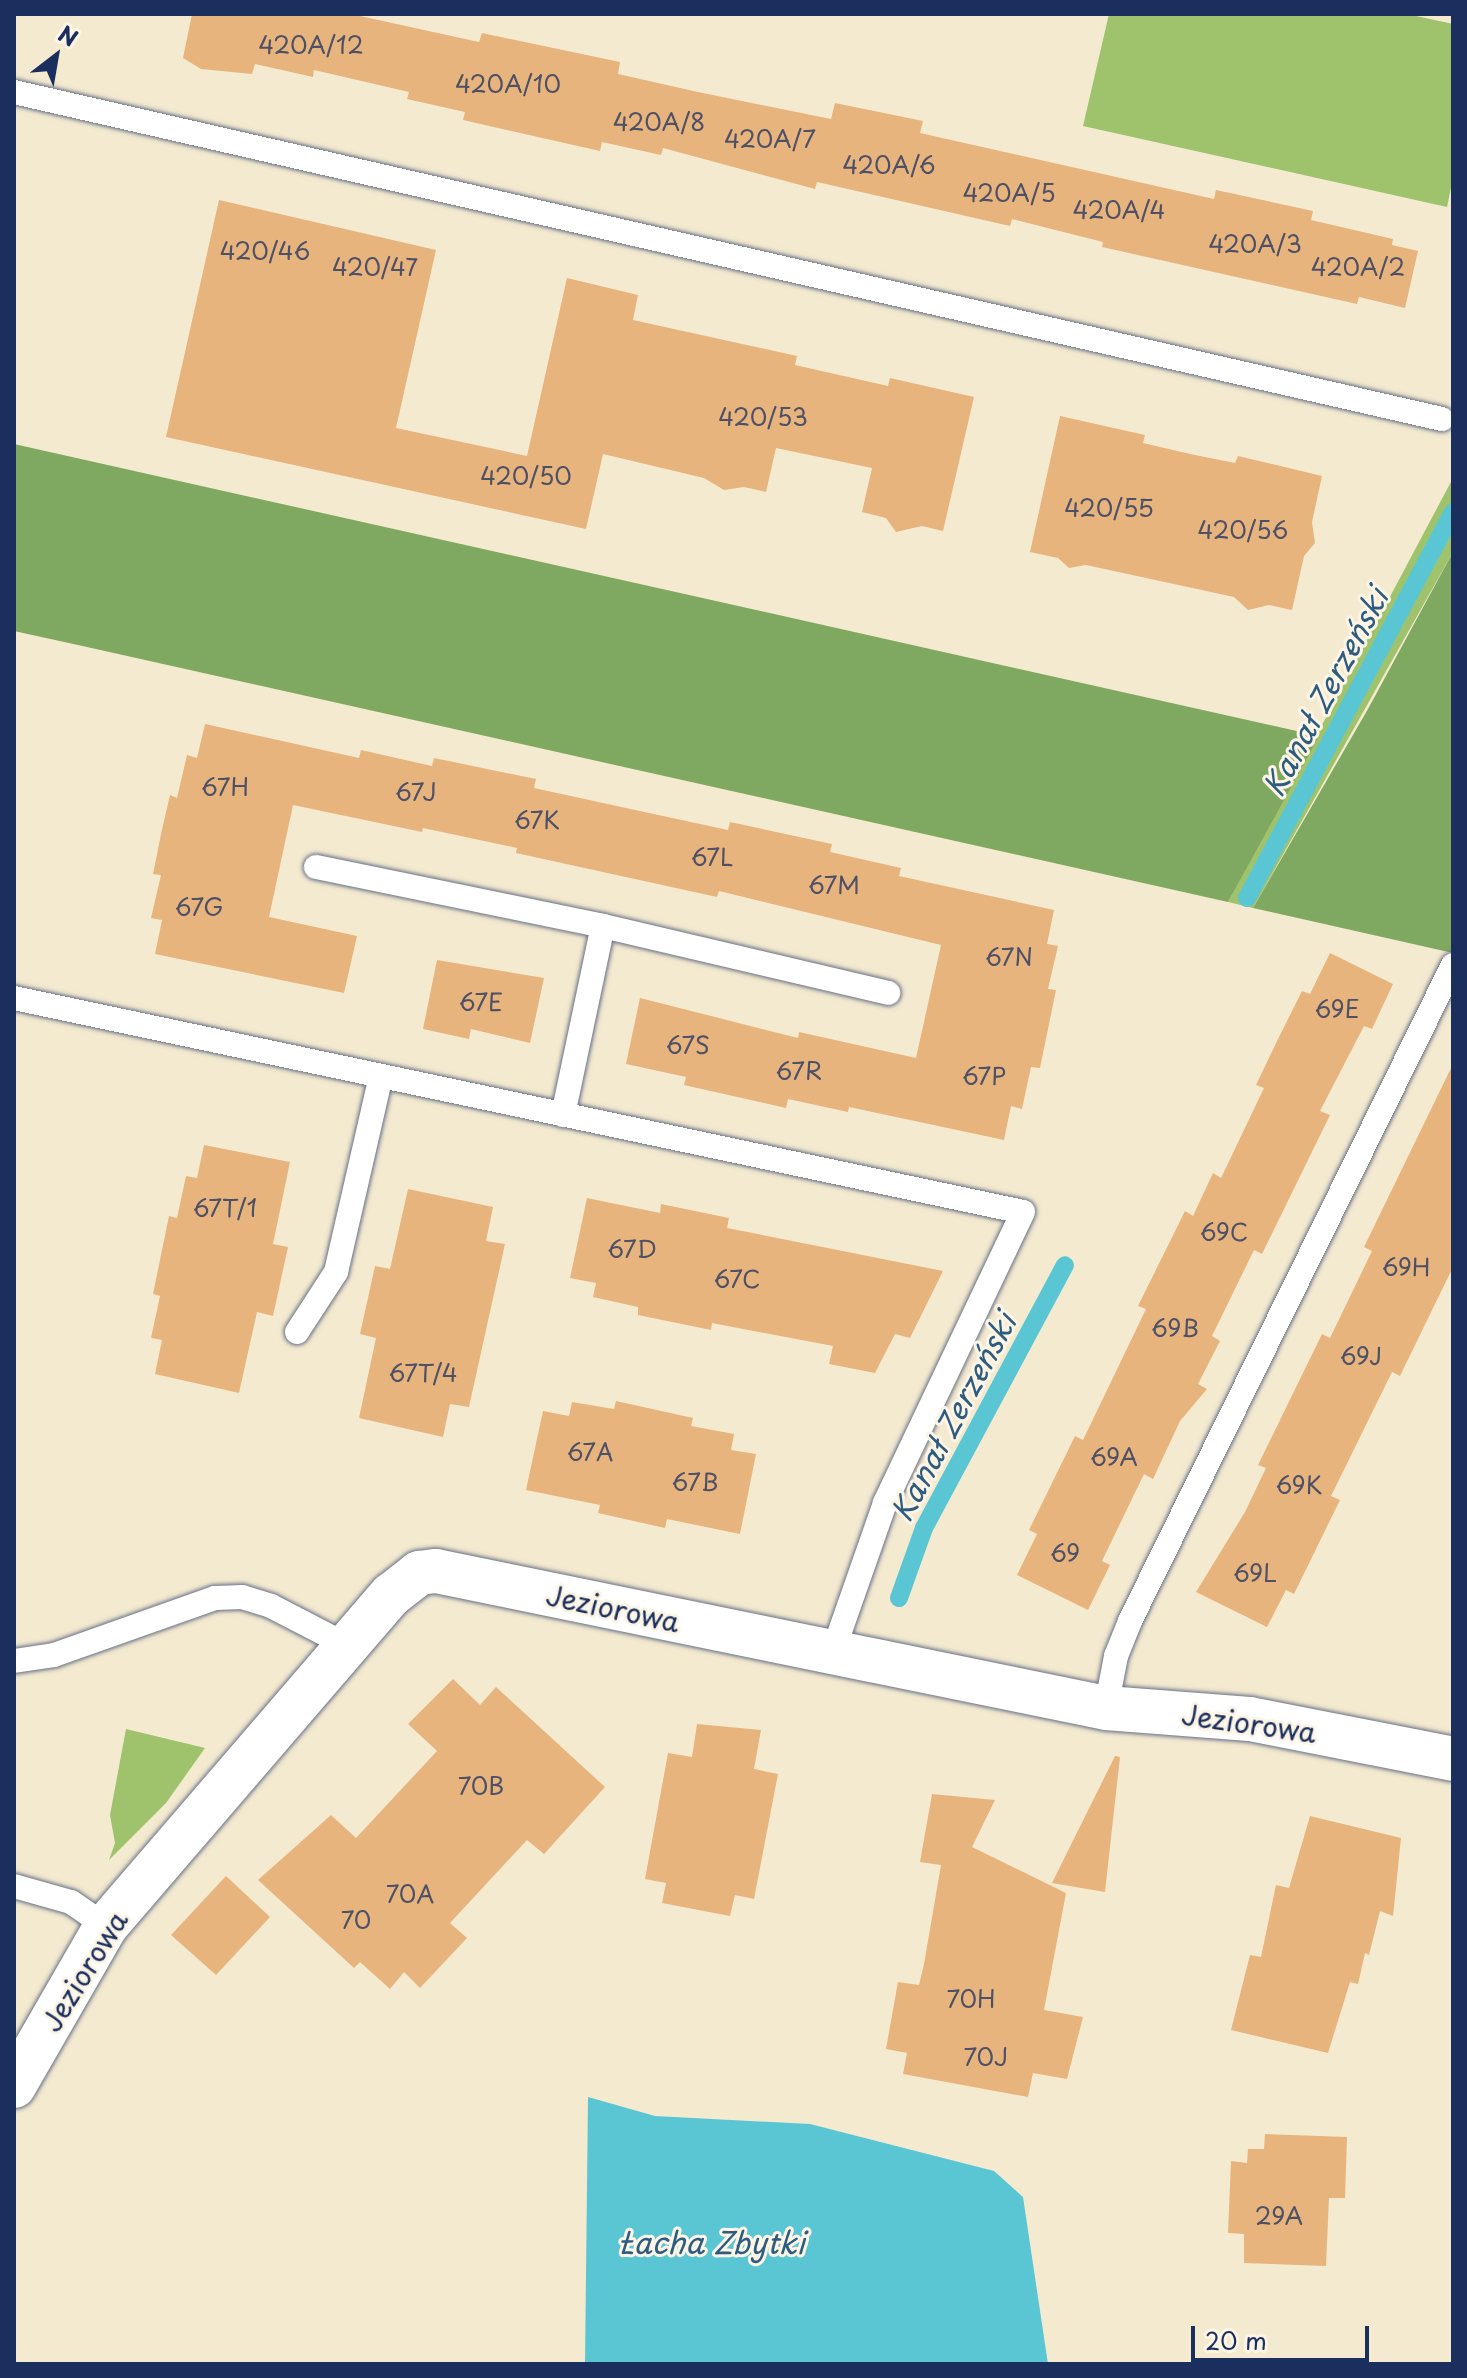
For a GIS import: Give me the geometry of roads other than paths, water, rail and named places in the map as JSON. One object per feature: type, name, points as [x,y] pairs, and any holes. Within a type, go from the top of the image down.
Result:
[{"type":"street","name":"Jeziorowa","points":[[14,2086],[106,1926],[350,1647],[391,1595],[419,1573],[436,1571],[1106,1708],[1250,1719],[1453,1759]]},
{"type":"lane","points":[[14,92],[1442,419]]},
{"type":"lane","points":[[316,867],[603,926],[888,993]]},
{"type":"lane","points":[[563,1115],[603,926]]},
{"type":"lane","points":[[1106,1708],[1116,1656],[1130,1621],[1453,965]]},
{"type":"lane","points":[[14,998],[1023,1212],[885,1503],[832,1654]]},
{"type":"lane","points":[[297,1332],[336,1272],[381,1076]]},
{"type":"lane","points":[[14,1661],[54,1655],[215,1598],[242,1597],[271,1606],[350,1647]]},
{"type":"lane","points":[[14,1886],[71,1902],[106,1926]]},
{"type":"water","name":"Łacha Zbytki","points":[[588,2097],[655,2116],[810,2124],[994,2171],[1023,2197],[1048,2364],[585,2364]]},
{"type":"waterway","name":"Kanał Zerzeński","points":[[1247,898],[1453,513]]},
{"type":"waterway","name":"Kanał Zerzeński","points":[[899,1598],[924,1528],[1065,1265]]}]
